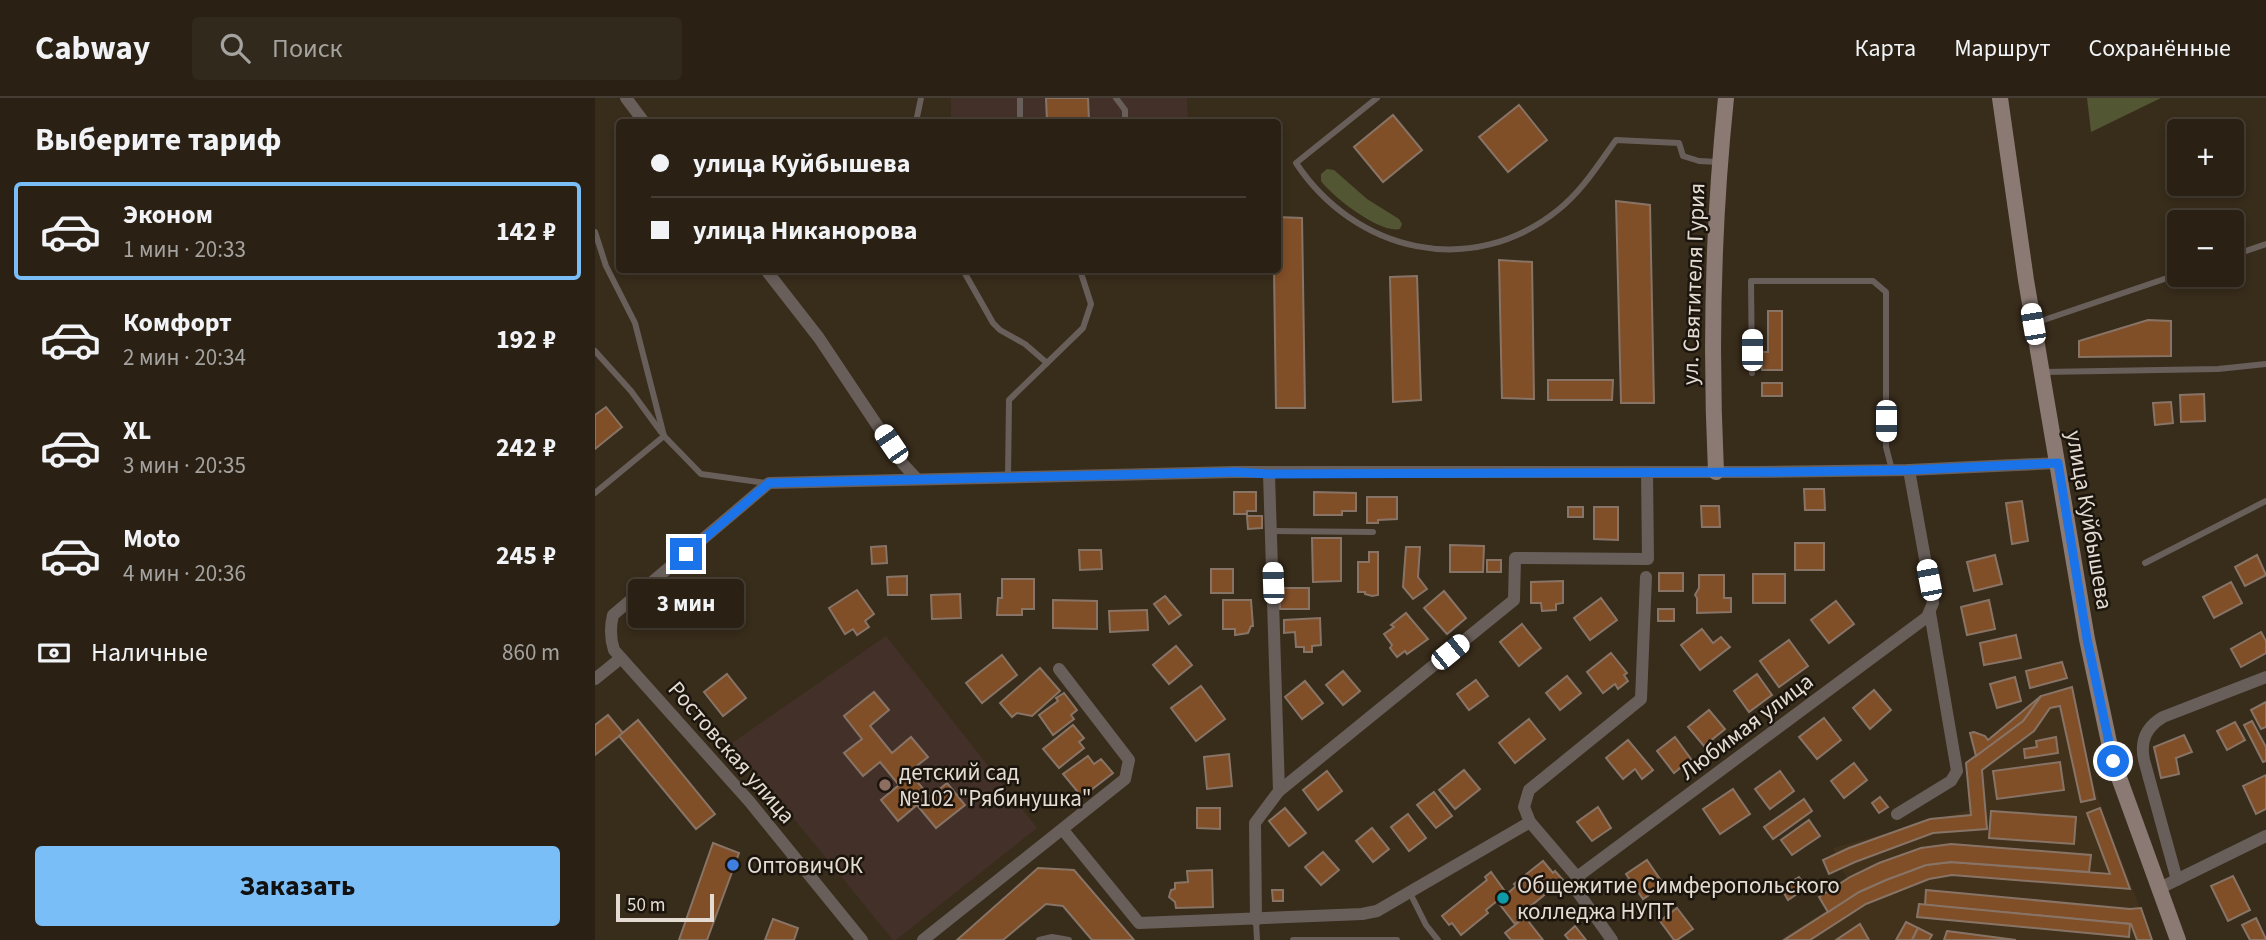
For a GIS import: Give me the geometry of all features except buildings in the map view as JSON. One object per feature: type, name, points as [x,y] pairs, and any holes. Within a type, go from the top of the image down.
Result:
[{"type":"main road","name":"ул. Святителя Гурия","points":[[1716,472],[1712,321],[1716,211],[1726,98]]},
{"type":"main road","name":"улица Куйбышева","points":[[2000,98],[2012,194],[2087,639],[2113,761],[2178,940]]},
{"type":"street","points":[[626,98],[642,119]]},
{"type":"street","points":[[768,273],[820,338],[904,464],[917,479]]},
{"type":"street","points":[[595,679],[621,658],[612,643],[610,627],[613,615],[769,483],[1236,472],[1909,470],[2058,463]]},
{"type":"street","points":[[1897,814],[1951,781],[1958,771],[1909,470]]},
{"type":"street","points":[[1256,919],[1255,823],[1279,791],[1514,600],[1515,558],[1648,559],[1647,472]]},
{"type":"street","points":[[1269,474],[1279,791]]},
{"type":"street","points":[[1612,940],[1577,891],[1577,877],[1530,822],[1524,807],[1529,790],[1641,699],[1646,577]]},
{"type":"street","name":"Любимая улица","points":[[1577,877],[1932,608]]},
{"type":"street","name":"Ростовская улица","points":[[621,658],[749,801],[862,940]]},
{"type":"street","points":[[923,940],[1125,779],[1129,760],[1059,669]]},
{"type":"street","points":[[2177,880],[2144,760],[2143,739],[2154,722],[2163,717],[2266,677]]},
{"type":"street","points":[[1063,830],[1139,923],[1362,914],[1377,911],[1530,822]]},
{"type":"street","points":[[2158,889],[2266,836]]},
{"type":"lane","points":[[917,119],[921,98]]},
{"type":"lane","points":[[1020,98],[1020,119]]},
{"type":"lane","points":[[1116,98],[1125,110],[1125,119]]},
{"type":"lane","points":[[1377,98],[1296,163],[1316,191],[1342,214],[1373,232],[1406,244],[1441,249],[1476,247],[1527,230],[1571,199],[1616,140],[1679,143],[1683,156],[1699,162],[1720,163]]},
{"type":"lane","points":[[595,232],[606,266],[635,323],[664,436]]},
{"type":"lane","points":[[2244,252],[2266,244]]},
{"type":"lane","points":[[965,273],[993,323],[1025,344],[1047,363]]},
{"type":"lane","points":[[1008,477],[1009,400],[1083,328],[1091,304],[1081,273]]},
{"type":"lane","points":[[2033,324],[2167,278]]},
{"type":"lane","points":[[1752,373],[1751,281],[1873,281],[1887,292],[1887,447],[1892,470]]},
{"type":"lane","points":[[595,351],[631,391],[664,436],[701,474],[769,483]]},
{"type":"lane","points":[[2042,372],[2218,369],[2266,364]]},
{"type":"lane","points":[[595,493],[664,436]]},
{"type":"lane","points":[[2145,563],[2266,501]]},
{"type":"lane","points":[[1271,531],[1373,532]]},
{"type":"lane","points":[[1409,891],[1426,925],[1438,940]]},
{"type":"lane","points":[[1256,919],[1257,940]]},
{"type":"lane","points":[[1039,940],[1052,937],[1069,940]]},
{"type":"lane","points":[[1293,940],[1397,940]]},
{"type":"shaded area","points":[[951,98],[1187,98],[1188,119],[951,119]]},
{"type":"shaded area","name":"детский сад №102 \"Рябинушка\"","points":[[886,636],[1037,828],[896,940],[893,940],[732,743]]},
{"type":"shaded area","points":[[2068,690],[2097,795],[2152,940],[1779,940],[1853,894],[1833,848],[1969,810],[1966,763]]},
{"type":"green space","points":[[2087,98],[2161,98],[2091,132]]},
{"type":"green space","points":[[1327,169],[1334,170],[1367,199],[1399,219],[1402,224],[1400,229],[1381,226],[1346,205],[1321,181],[1321,174]]},
{"type":"place","name":"детский сад №102 \"Рябинушка\"","points":[[885,785]]},
{"type":"place","name":"ОптовичОК","points":[[733,865]]},
{"type":"place","name":"Общежитие Симферопольского колледжа НУПТ","points":[[1503,898]]},
{"type":"route","points":[[686,554],[769,483],[1236,472],[1781,472],[1909,470],[2058,463],[2087,639],[2113,761]]}]
